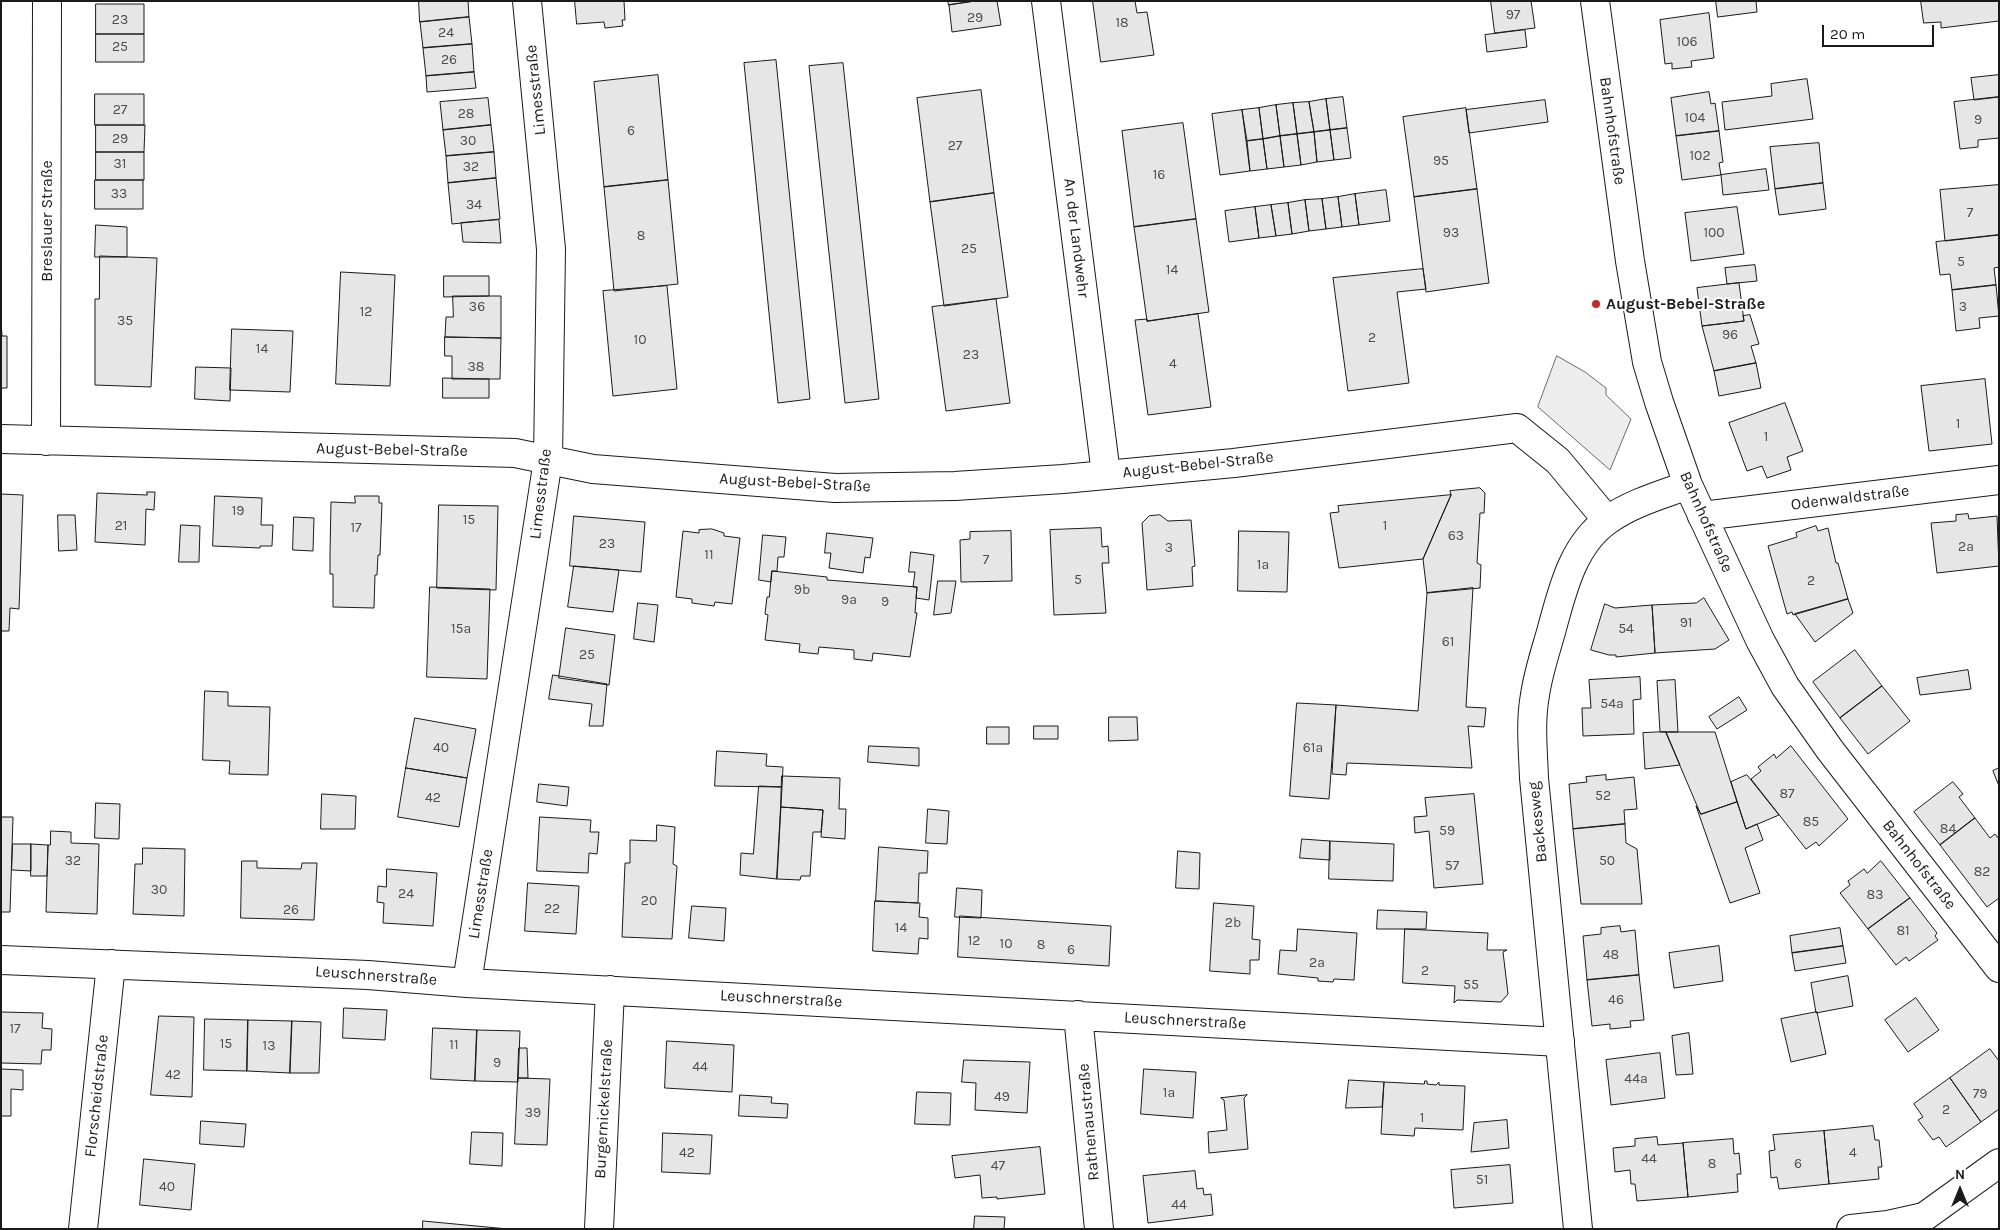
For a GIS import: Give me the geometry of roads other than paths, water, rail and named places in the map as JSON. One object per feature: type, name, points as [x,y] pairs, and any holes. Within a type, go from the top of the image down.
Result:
[{"type":"street","name":"Breslauer Straße","points":[[46,441],[47,1]]},
{"type":"street","name":"Limesstraße","points":[[467,983],[548,460],[552,249],[527,1]]},
{"type":"street","name":"An der Landwehr","points":[[1046,1],[1106,474]]},
{"type":"street","name":"Bahnhofstraße","points":[[1594,1],[1630,261],[1647,362],[1688,485],[1760,640],[1785,686],[1830,750],[1999,968]]},
{"type":"street","name":"August-Bebel-Straße","points":[[1,439],[515,453],[593,469],[835,488],[955,486],[1234,463],[1517,428],[1558,461],[1607,520]]},
{"type":"street","name":"Odenwaldstraße","points":[[1702,516],[1999,480]]},
{"type":"street","name":"Backesweg","points":[[1578,1229],[1534,778],[1532,717],[1541,668],[1565,584],[1582,548],[1607,520],[1635,504],[1688,485]]},
{"type":"street","name":"Leuschnerstraße","points":[[1,960],[368,974],[467,983],[1560,1042]]},
{"type":"street","name":"Florscheidstraße","points":[[83,1229],[111,964]]},
{"type":"street","name":"Burgernickelstraße","points":[[599,1229],[610,990]]},
{"type":"street","name":"Rathenaustraße","points":[[1078,1015],[1099,1229]]},
{"type":"street","points":[[1851,1229],[1888,1226],[1924,1217],[1999,1163]]},
{"type":"place","name":"August-Bebel-Straße","points":[[1596,304]]}]
